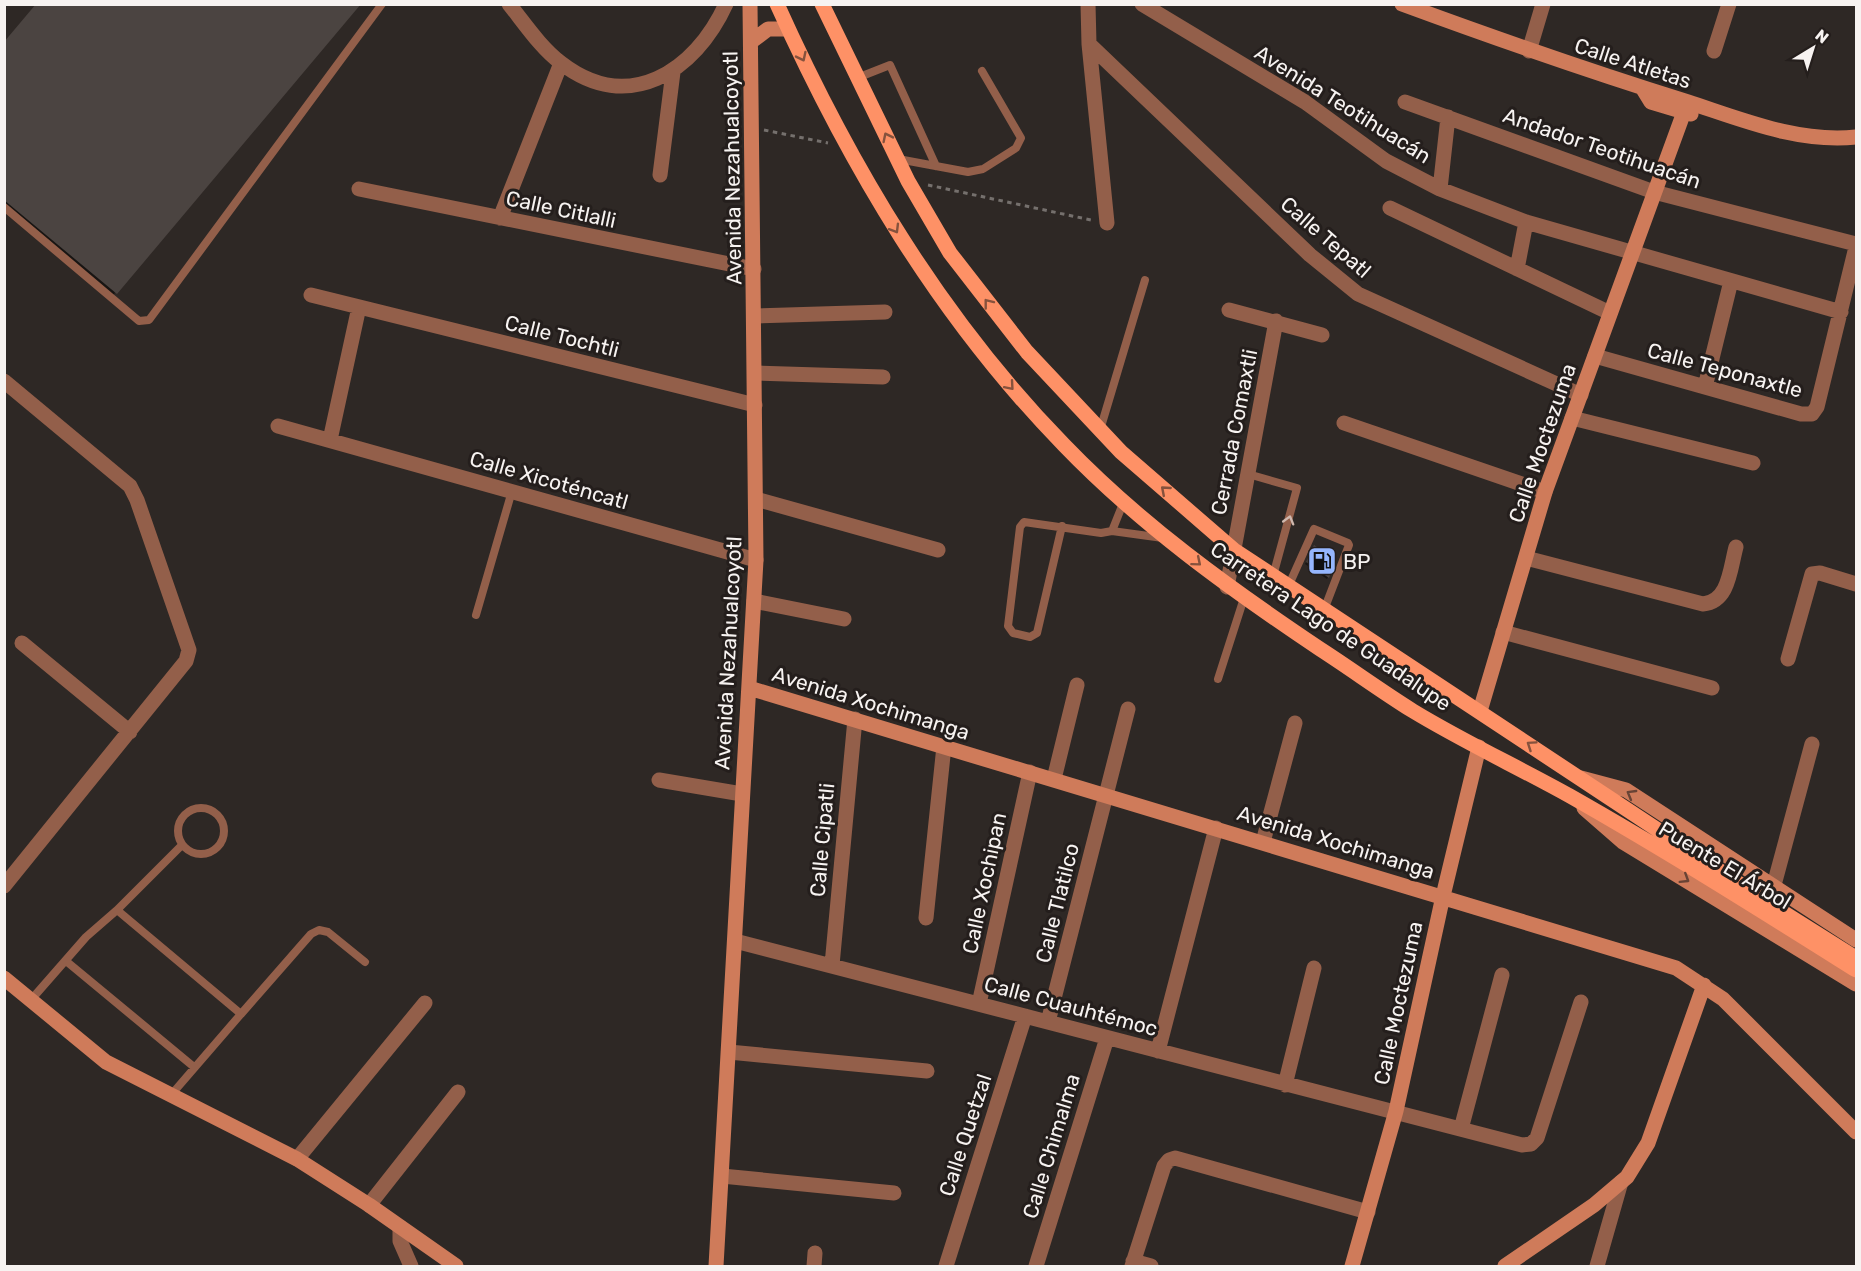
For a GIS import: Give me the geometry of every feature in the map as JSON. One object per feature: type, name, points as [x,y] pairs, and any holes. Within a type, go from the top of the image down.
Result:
[{"type":"main road","name":"Carretera Lago de Guadalupe","points":[[777,4],[845,145],[902,240],[947,308],[1007,383],[1058,438],[1124,501],[1227,587],[1413,711],[1570,796]]},
{"type":"main road","name":"Carretera Lago de Guadalupe","points":[[825,6],[857,78],[908,181],[950,253],[1027,352],[1121,452],[1234,550],[1580,777]]},
{"type":"main road","name":"Puente El Árbol","points":[[1580,777],[1857,958]]},
{"type":"main road","name":"Puente El Árbol","points":[[1570,796],[1857,970]]},
{"type":"street","points":[[509,4],[561,63],[589,78],[626,88],[639,86],[673,72],[708,36],[726,4]]},
{"type":"street","name":"Avenida Nezahualcoyotl","points":[[716,1266],[756,560],[750,4]]},
{"type":"street","points":[[1088,4],[1089,44],[1107,223]]},
{"type":"street","name":"Avenida Teotihuacán","points":[[1142,4],[1305,102],[1386,160],[1440,189],[1526,222],[1633,252]]},
{"type":"street","name":"Calle Atletas","points":[[1402,4],[1529,51],[1760,127],[1829,140],[1857,136]]},
{"type":"street","points":[[1529,51],[1543,4]]},
{"type":"street","points":[[1714,51],[1729,4]]},
{"type":"street","name":"Avenida Nezahualcoyotl","points":[[752,40],[768,29],[788,28]]},
{"type":"street","name":"Calle Tepatl","points":[[1089,44],[1310,255],[1358,294],[1581,395]]},
{"type":"street","points":[[500,218],[561,63]]},
{"type":"street","points":[[660,175],[673,72]]},
{"type":"street","points":[[1643,89],[1651,102],[1740,128],[1760,127]]},
{"type":"street","name":"Andador Teotihuacán","points":[[1406,102],[1654,192],[1857,245]]},
{"type":"street","name":"Calle Moctezuma","points":[[1480,711],[1545,492],[1684,112]]},
{"type":"street","points":[[1440,189],[1448,117]]},
{"type":"street","name":"Calle Citlalli","points":[[360,189],[754,269]]},
{"type":"street","points":[[1390,208],[1610,313]]},
{"type":"street","points":[[1517,269],[1526,222]]},
{"type":"street","name":"Calle Teponaxtle","points":[[1595,356],[1801,414],[1812,414],[1817,407],[1857,245]]},
{"type":"street","points":[[1633,252],[1841,312]]},
{"type":"street","points":[[1705,387],[1731,281]]},
{"type":"street","name":"Calle Tochtli","points":[[311,296],[755,405]]},
{"type":"street","points":[[330,440],[359,308]]},
{"type":"street","points":[[1229,310],[1322,334]]},
{"type":"street","points":[[754,316],[885,312]]},
{"type":"street","name":"Cerrada Comaxtli","points":[[1227,587],[1276,321]]},
{"type":"street","points":[[755,373],[883,377]]},
{"type":"street","points":[[4,381],[116,472],[129,486],[137,500],[189,650],[186,662],[4,886]]},
{"type":"street","points":[[1572,418],[1753,463]]},
{"type":"street","points":[[1344,423],[1545,492]]},
{"type":"street","name":"Calle Xicoténcatl","points":[[278,426],[756,560]]},
{"type":"street","points":[[756,499],[938,550]]},
{"type":"street","points":[[1526,558],[1703,604],[1715,603],[1722,596],[1736,547]]},
{"type":"street","points":[[1788,659],[1812,574],[1820,573],[1857,584]]},
{"type":"street","points":[[754,601],[844,619]]},
{"type":"street","points":[[1503,632],[1712,688]]},
{"type":"street","points":[[22,643],[130,732]]},
{"type":"street","points":[[1054,779],[1077,685]]},
{"type":"street","name":"Avenida Xochimanga","points":[[750,688],[1676,968],[1723,999],[1857,1131]]},
{"type":"street","name":"Calle Tlatilco","points":[[1048,1022],[1128,709]]},
{"type":"street","name":"Calle Cipatli","points":[[832,965],[855,719]]},
{"type":"street","points":[[1263,842],[1295,723]]},
{"type":"street","points":[[1774,885],[1812,744]]},
{"type":"street","points":[[926,918],[944,746]]},
{"type":"street","name":"Calle Moctezuma","points":[[1352,1266],[1396,1111],[1443,896],[1479,747]]},
{"type":"street","name":"Calle Xochipan","points":[[979,1004],[1030,772]]},
{"type":"street","name":"Carretera Lago de Guadalupe","points":[[1580,777],[1626,790],[1857,940]]},
{"type":"street","points":[[659,780],[742,794]]},
{"type":"street","name":"Carretera Lago de Guadalupe","points":[[1570,796],[1623,842],[1857,984]]},
{"type":"street","points":[[1158,1051],[1216,828]]},
{"type":"street","name":"Calle Cuauhtémoc","points":[[735,941],[1522,1145],[1532,1144],[1537,1138],[1581,1002]]},
{"type":"street","points":[[1286,1085],[1314,968]]},
{"type":"street","points":[[1461,1129],[1502,975]]},
{"type":"street","points":[[4,978],[106,1062],[297,1159],[369,1205],[454,1266]]},
{"type":"street","points":[[1505,1266],[1594,1205],[1628,1177],[1648,1143],[1704,985]]},
{"type":"street","points":[[297,1159],[425,1003]]},
{"type":"street","name":"Calle Quetzal","points":[[946,1266],[1025,1016]]},
{"type":"street","name":"Calle Chimalma","points":[[1035,1266],[1107,1038]]},
{"type":"street","points":[[729,1052],[927,1071]]},
{"type":"street","points":[[369,1205],[458,1092]]},
{"type":"street","points":[[1151,1266],[1132,1264],[1164,1166],[1169,1160],[1175,1158],[1368,1212]]},
{"type":"street","points":[[722,1176],[894,1192]]},
{"type":"street","points":[[1597,1266],[1621,1182]]},
{"type":"street","points":[[400,1227],[400,1241],[411,1266]]},
{"type":"lane","points":[[4,207],[139,321],[148,321],[382,4]]},
{"type":"lane","points":[[857,78],[890,65],[936,166]]},
{"type":"lane","points":[[897,159],[968,172],[983,169],[1020,143],[1021,138],[982,71]]},
{"type":"lane","points":[[1100,430],[1145,280]]},
{"type":"lane","points":[[1248,474],[1297,488],[1274,576]]},
{"type":"lane","points":[[476,615],[512,491]]},
{"type":"lane","points":[[1112,531],[1124,501]]},
{"type":"lane","points":[[1062,526],[1037,633],[1030,637],[1013,633],[1008,626],[1020,527],[1030,521],[1062,526],[1101,533],[1112,531],[1167,538]]},
{"type":"lane","points":[[1288,586],[1314,529],[1348,543],[1324,610]]},
{"type":"lane","points":[[1218,679],[1244,598]]},
{"type":"lane","points":[[205,808],[220,818],[224,836],[214,851],[197,855],[182,845],[178,827],[188,812],[205,808]]},
{"type":"lane","points":[[30,1001],[86,937],[117,910],[182,845]]},
{"type":"lane","points":[[117,910],[242,1014]]},
{"type":"lane","points":[[171,1095],[311,934],[319,930],[328,932],[365,962]]},
{"type":"lane","points":[[66,961],[194,1067]]},
{"type":"path","points":[[753,128],[812,141]]},
{"type":"path","points":[[908,181],[1107,223]]},
{"type":"building","points":[[36,4],[361,4],[117,294],[4,200],[4,42]]},
{"type":"building","name":"BP","points":[[1314,545],[1336,560],[1329,578],[1306,562]]},
{"type":"place","name":"BP","points":[[1322,561]]}]
